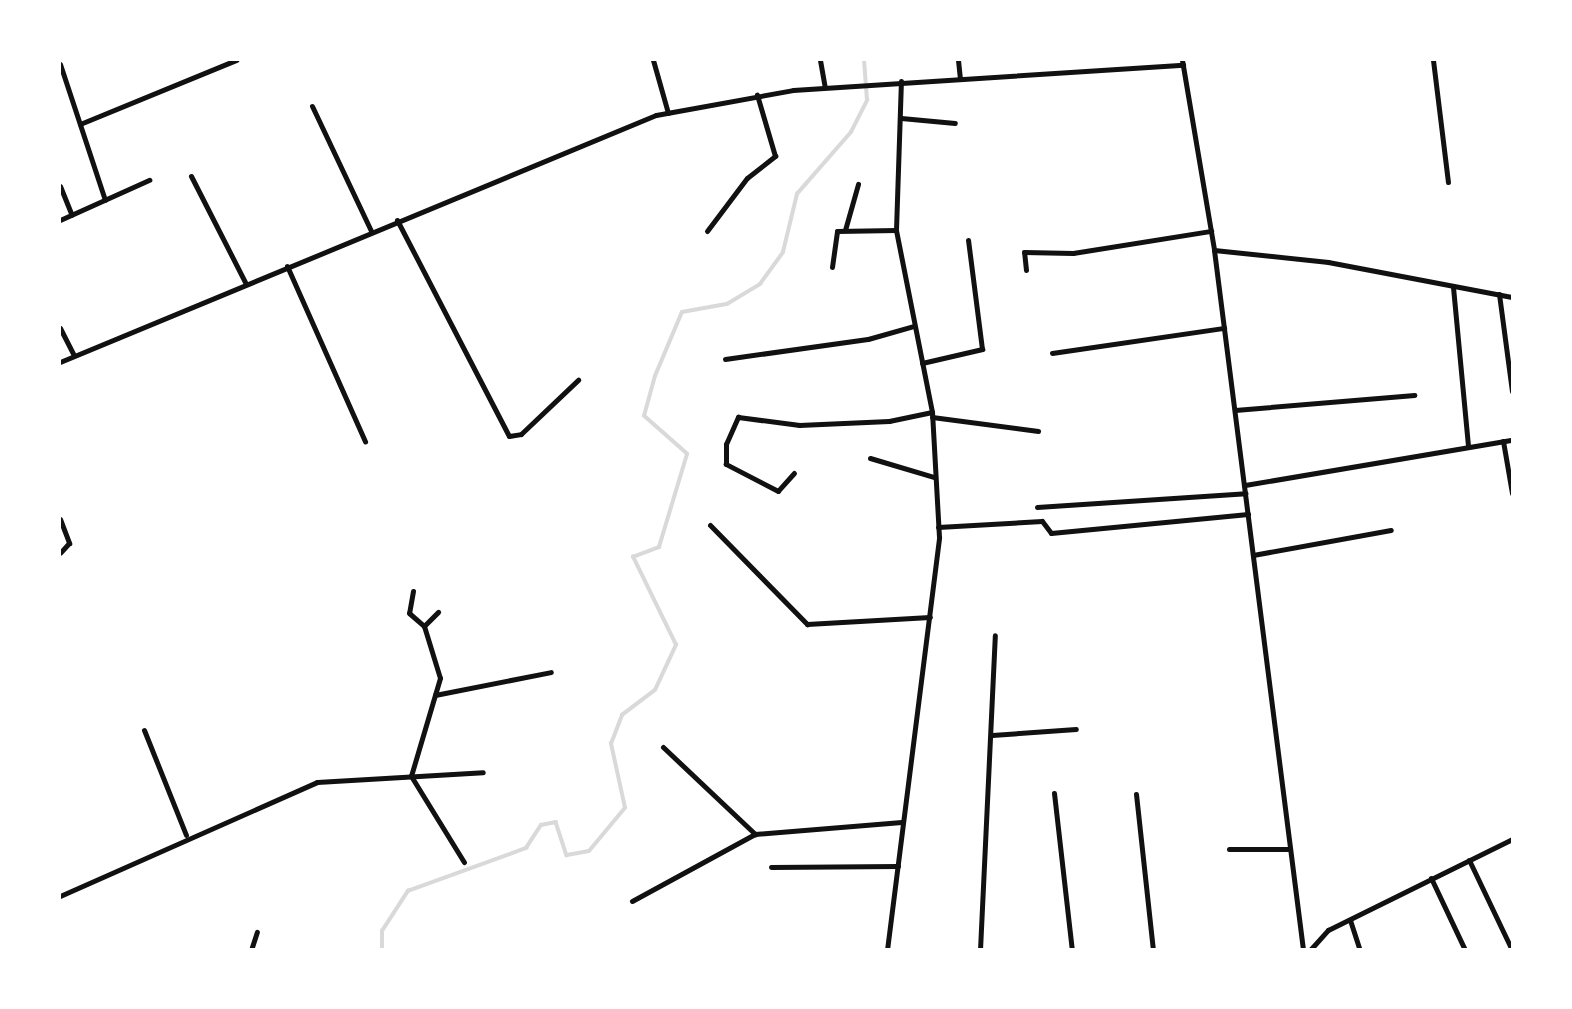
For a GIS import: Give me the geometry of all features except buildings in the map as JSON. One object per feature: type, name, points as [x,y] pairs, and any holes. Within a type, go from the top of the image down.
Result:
[{"type":"street","points":[[80,124],[236,60]]},
{"type":"street","points":[[653,60],[668,113]]},
{"type":"street","points":[[820,60],[825,88]]},
{"type":"street","points":[[958,60],[960,79]]},
{"type":"street","points":[[1433,60],[1448,182]]},
{"type":"street","points":[[60,362],[397,220],[668,113],[757,95],[825,88],[1183,62],[1214,250],[1236,410],[1303,950]]},
{"type":"street","points":[[60,64],[105,200]]},
{"type":"street","points":[[887,950],[930,617],[938,527],[932,415],[896,230],[901,82]]},
{"type":"street","points":[[707,231],[742,183],[775,156],[757,95]]},
{"type":"street","points":[[312,106],[371,231]]},
{"type":"street","points":[[901,118],[955,123]]},
{"type":"street","points":[[191,176],[246,284]]},
{"type":"street","points":[[60,220],[149,180]]},
{"type":"street","points":[[845,230],[858,184]]},
{"type":"street","points":[[60,186],[72,215]]},
{"type":"street","points":[[397,220],[509,436],[521,434],[578,380]]},
{"type":"street","points":[[832,267],[834,233],[845,230],[896,230]]},
{"type":"street","points":[[1026,270],[1024,252],[1073,253],[1211,231]]},
{"type":"street","points":[[922,363],[982,349],[968,240]]},
{"type":"street","points":[[1214,250],[1328,262],[1513,297]]},
{"type":"street","points":[[287,267],[365,441]]},
{"type":"street","points":[[1453,287],[1468,446]]},
{"type":"street","points":[[1499,294],[1513,391]]},
{"type":"street","points":[[725,359],[868,339],[914,326]]},
{"type":"street","points":[[60,328],[74,356]]},
{"type":"street","points":[[1052,354],[1224,328]]},
{"type":"street","points":[[1236,410],[1414,395]]},
{"type":"street","points":[[794,473],[778,491],[726,464],[726,444],[738,417],[799,425],[888,421],[932,415],[1038,431]]},
{"type":"street","points":[[1245,485],[1513,440]]},
{"type":"street","points":[[1503,442],[1513,493]]},
{"type":"street","points":[[870,458],[934,477]]},
{"type":"street","points":[[1037,508],[1246,493]]},
{"type":"street","points":[[938,527],[1042,521],[1051,533],[1248,514]]},
{"type":"street","points":[[60,519],[69,543],[60,553]]},
{"type":"street","points":[[710,525],[807,624],[930,617]]},
{"type":"street","points":[[1253,555],[1391,530]]},
{"type":"street","points":[[413,591],[409,613],[424,626],[440,663],[435,695],[411,776],[464,862]]},
{"type":"street","points":[[424,626],[438,612]]},
{"type":"street","points":[[980,950],[995,635]]},
{"type":"street","points":[[435,695],[551,672]]},
{"type":"street","points":[[992,735],[1076,729]]},
{"type":"street","points":[[144,730],[186,835]]},
{"type":"street","points":[[663,747],[755,834]]},
{"type":"street","points":[[60,896],[186,835],[317,782],[483,772]]},
{"type":"street","points":[[1054,793],[1072,950]]},
{"type":"street","points":[[1136,794],[1153,950]]},
{"type":"street","points":[[632,901],[755,834],[902,822]]},
{"type":"street","points":[[1310,950],[1318,937],[1350,919],[1513,839]]},
{"type":"street","points":[[1229,849],[1290,849]]},
{"type":"street","points":[[1469,860],[1512,950]]},
{"type":"street","points":[[771,867],[898,866]]},
{"type":"street","points":[[1431,878],[1465,950]]},
{"type":"street","points":[[1350,919],[1360,950]]},
{"type":"street","points":[[251,950],[257,932]]},
{"type":"waterway","points":[[382,950],[382,931],[408,891],[526,848],[541,825],[556,822],[567,855],[589,851],[625,808],[611,744],[622,715],[655,690],[676,645],[633,557],[659,547],[687,454],[644,416],[655,376],[682,312],[727,304],[760,284],[783,252],[797,194],[851,132],[867,100],[864,60]]}]
